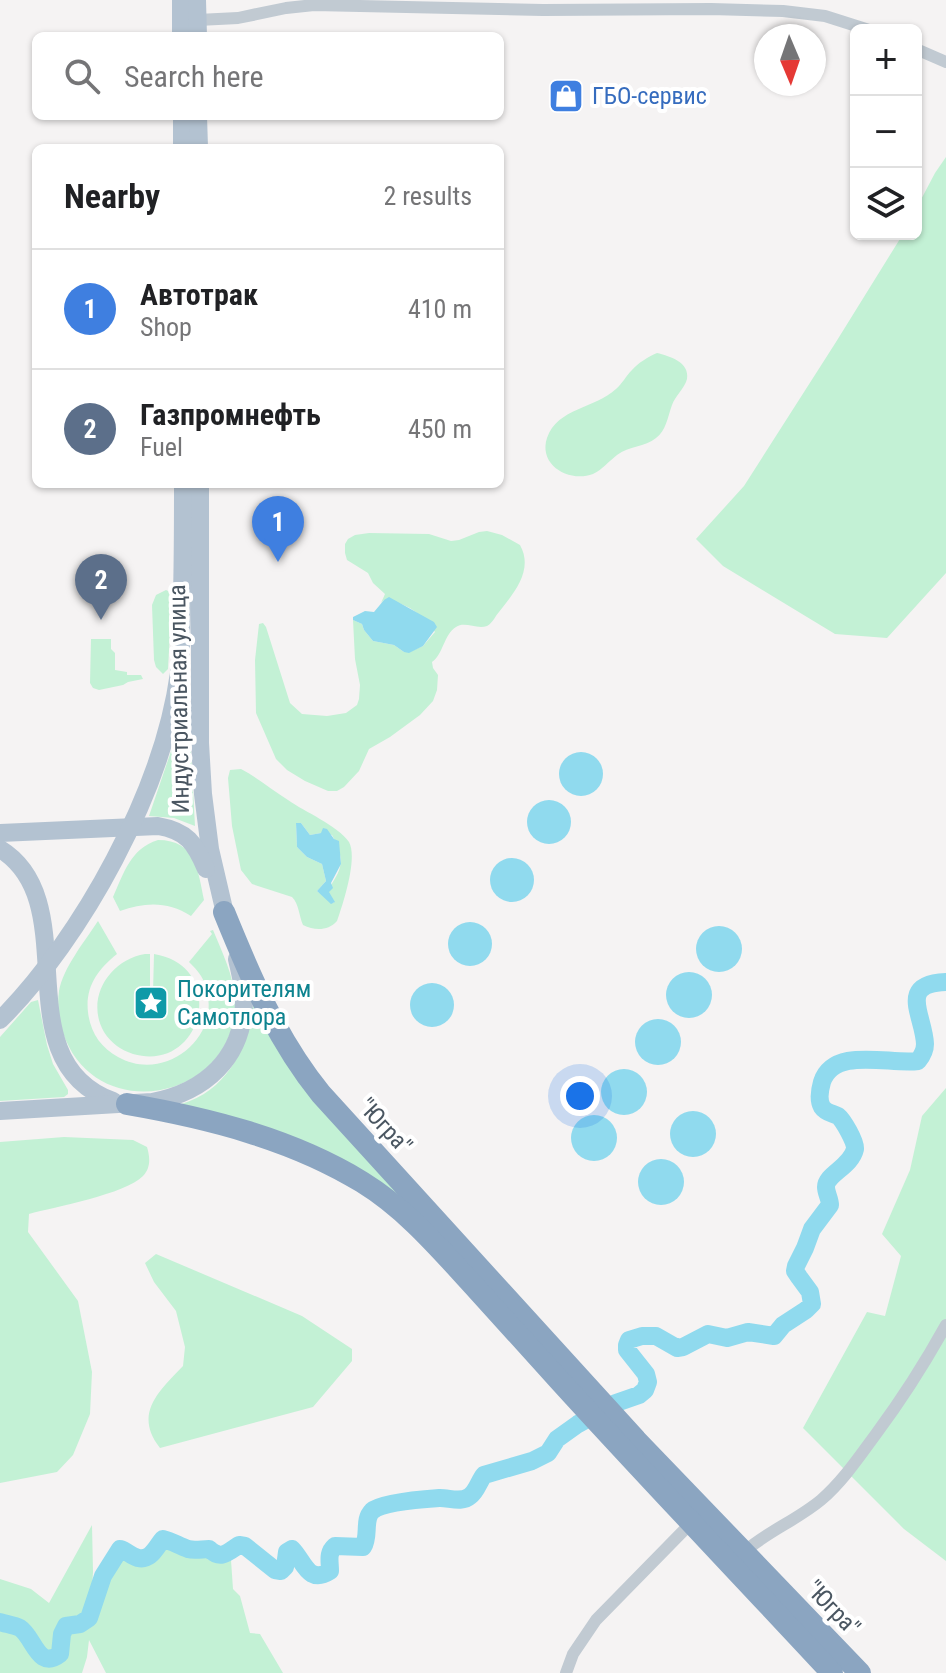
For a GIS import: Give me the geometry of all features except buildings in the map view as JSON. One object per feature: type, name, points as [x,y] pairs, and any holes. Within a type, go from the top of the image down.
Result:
[{"type":"highway","name":"\"Югра\"","points":[[224,912],[274,1024],[310,1081],[576,1386]]},
{"type":"highway","points":[[127,1104],[204,1119],[277,1141],[362,1182],[398,1208],[438,1247],[630,1445]]},
{"type":"highway","name":"\"Югра\"","points":[[630,1445],[744,1552],[860,1673]]},
{"type":"highway","name":"\"Югра\"","points":[[630,1445],[692,1522],[832,1673]]},
{"type":"main road","points":[[181,0],[181,32]]},
{"type":"main road","points":[[197,0],[198,28]]},
{"type":"main road","points":[[182,120],[182,144]]},
{"type":"main road","points":[[198,120],[199,144]]},
{"type":"main road","name":"Индустриальная улица","points":[[130,827],[159,755],[173,708],[179,672],[183,488]]},
{"type":"main road","name":"Индустриальная улица","points":[[200,488],[201,766],[207,830],[224,912]]},
{"type":"main road","points":[[0,833],[158,826],[178,832],[192,842],[202,858],[224,912],[244,992],[237,1039],[225,1061],[208,1079],[187,1092],[164,1100],[127,1104],[0,1111]]},
{"type":"main road","points":[[0,1020],[46,969],[89,903],[130,827]]},
{"type":"main road","points":[[0,849],[15,859],[36,893],[41,910],[52,1023],[66,1062],[94,1092],[127,1104]]},
{"type":"street","points":[[198,28],[286,8],[314,5],[783,11],[825,16],[854,24]]},
{"type":"street","points":[[922,52],[946,62]]},
{"type":"street","points":[[744,1552],[759,1539],[809,1510],[833,1489],[912,1384],[946,1325]]},
{"type":"street","points":[[566,1673],[573,1654],[596,1620],[692,1522]]},
{"type":"green space","points":[[946,157],[946,573],[887,638],[835,634],[723,566],[696,539],[744,486],[899,240],[922,240],[922,198]]},
{"type":"green space","points":[[657,353],[678,361],[687,373],[686,382],[673,402],[659,435],[652,441],[622,452],[593,474],[574,476],[551,464],[545,448],[552,428],[559,420],[608,395],[637,365]]},
{"type":"green space","points":[[487,531],[520,545],[525,563],[523,572],[516,589],[489,625],[460,625],[449,634],[432,662],[438,675],[433,701],[420,715],[369,749],[359,771],[337,791],[328,791],[287,770],[276,759],[256,713],[255,660],[259,624],[263,623],[266,627],[290,703],[302,714],[327,716],[346,713],[357,705],[359,699],[353,620],[362,624],[373,641],[394,645],[404,652],[423,646],[435,632],[407,606],[384,600],[381,603],[385,594],[373,583],[368,573],[347,560],[345,544],[348,539],[369,533],[429,534],[451,541]]},
{"type":"green space","points":[[166,590],[172,597],[168,669],[163,674],[154,660],[152,605],[156,595]]},
{"type":"green space","points":[[91,639],[111,639],[115,670],[127,672],[127,675],[141,675],[143,679],[99,690],[93,688],[90,683]]},
{"type":"green space","points":[[185,710],[189,716],[195,826],[174,818],[149,816]]},
{"type":"green space","points":[[241,769],[329,824],[349,842],[352,859],[349,881],[337,921],[330,927],[321,929],[303,925],[292,897],[252,884],[241,870],[232,826],[230,770]],"holes":[[[301,823],[310,835],[332,835],[339,851],[340,867],[328,892],[334,903],[317,891],[326,881],[322,864],[307,857],[297,847],[296,824]]]},
{"type":"green space","points":[[158,840],[180,845],[188,851],[197,868],[204,900],[191,916],[156,904],[120,911],[113,897],[134,856]]},
{"type":"green space","points":[[98,921],[117,954],[99,972],[91,987],[89,1019],[97,1039],[106,1049],[136,1064],[155,1064],[172,1059],[187,1050],[199,1036],[207,1020],[209,1002],[203,979],[189,962],[213,930],[234,991],[230,1034],[214,1060],[191,1079],[162,1090],[133,1091],[104,1082],[80,1063],[63,1033],[58,1007],[59,991],[70,964]]},
{"type":"green space","points":[[150,954],[150,992],[140,999],[143,1012],[155,1013],[161,1005],[160,997],[153,992],[154,954],[178,963],[192,978],[199,996],[198,1016],[190,1034],[176,1048],[157,1056],[133,1054],[113,1043],[104,1032],[97,1007],[99,994],[111,973],[121,964]]},
{"type":"green space","points":[[38,1000],[53,1064],[68,1094],[64,1097],[0,1101],[0,1037],[31,1002]]},
{"type":"green space","points":[[253,1005],[403,1195],[399,1200],[173,1106],[206,1093],[230,1070],[245,1040]]},
{"type":"green space","points":[[946,1088],[946,1561],[904,1529],[803,1428],[867,1312],[885,1316],[901,1256],[882,1234],[910,1170],[922,1116]]},
{"type":"green space","points":[[64,1137],[133,1140],[147,1147],[149,1166],[143,1176],[122,1189],[29,1214],[28,1232],[78,1301],[92,1372],[90,1414],[73,1455],[57,1472],[0,1483],[0,1142]]},
{"type":"green space","points":[[156,1254],[302,1316],[352,1349],[352,1361],[313,1407],[160,1448],[152,1436],[149,1414],[158,1394],[183,1366],[185,1347],[176,1311],[154,1282],[145,1263]]},
{"type":"green space","points":[[92,1525],[90,1622],[120,1556],[145,1562],[165,1546],[185,1555],[205,1555],[208,1560],[231,1560],[233,1589],[240,1596],[250,1633],[260,1634],[283,1673],[106,1673],[89,1640],[82,1673],[0,1673],[0,1579],[31,1589],[49,1603]]},
{"type":"water","points":[[389,597],[434,622],[437,627],[423,646],[409,653],[394,645],[373,641],[362,624],[353,620],[365,611],[374,612]]},
{"type":"water","points":[[581,752],[597,758],[603,774],[597,790],[581,796],[565,790],[559,774],[565,758]]},
{"type":"water","points":[[549,800],[565,806],[571,822],[565,838],[549,844],[533,838],[527,822],[533,806]]},
{"type":"water","points":[[296,823],[301,823],[310,835],[327,829],[339,841],[341,864],[331,883],[333,888],[329,892],[335,902],[331,904],[317,891],[326,881],[322,864],[307,857],[297,847]]},
{"type":"water","points":[[512,858],[528,864],[534,880],[528,896],[512,902],[496,896],[490,880],[496,864]]},
{"type":"water","points":[[470,922],[486,928],[492,944],[486,960],[470,966],[454,960],[448,944],[454,928]]},
{"type":"water","points":[[719,926],[735,933],[742,949],[735,965],[719,972],[703,965],[696,949],[703,933]]},
{"type":"water","points":[[689,972],[705,979],[712,995],[705,1011],[689,1018],[673,1011],[666,995],[673,979]]},
{"type":"water","points":[[432,983],[448,989],[454,1005],[448,1021],[432,1027],[416,1021],[410,1005],[416,989]]},
{"type":"water","points":[[658,1019],[674,1026],[681,1042],[674,1058],[658,1065],[642,1058],[635,1042],[642,1026]]},
{"type":"water","points":[[624,1069],[640,1076],[647,1092],[640,1108],[624,1115],[608,1108],[601,1092],[608,1076]]},
{"type":"water","points":[[693,1111],[709,1118],[716,1134],[709,1150],[693,1157],[677,1150],[670,1134],[677,1118]]},
{"type":"water","points":[[594,1115],[610,1122],[617,1138],[610,1154],[594,1161],[578,1154],[571,1138],[578,1122]]},
{"type":"water","points":[[661,1159],[677,1166],[684,1182],[677,1198],[661,1205],[645,1198],[638,1182],[645,1166]]},
{"type":"waterway","points":[[0,1622],[20,1628],[41,1656],[53,1658],[60,1654],[66,1626],[80,1624],[89,1618],[103,1576],[120,1549],[143,1558],[153,1553],[163,1539],[188,1549],[209,1549],[221,1555],[239,1545],[245,1546],[275,1570],[281,1571],[285,1567],[287,1552],[292,1549],[307,1570],[323,1575],[330,1571],[330,1554],[335,1546],[363,1547],[369,1515],[377,1508],[415,1500],[467,1498],[484,1475],[548,1453],[557,1439],[578,1424],[616,1403],[639,1395],[648,1382],[646,1374],[627,1350],[629,1340],[656,1336],[677,1348],[708,1334],[727,1338],[748,1332],[774,1336],[783,1325],[812,1304],[810,1292],[795,1271],[796,1266],[812,1229],[830,1205],[827,1182],[849,1161],[855,1149],[840,1118],[822,1107],[822,1082],[828,1071],[850,1061],[918,1061],[925,1044],[918,995],[922,988],[946,982]]},
{"type":"place","name":"ГБО-сервис","points":[[566,96]]},
{"type":"place","name":"Автотрак","points":[[278,562]]},
{"type":"place","name":"Газпромнефть","points":[[101,620]]},
{"type":"place","name":"Покорителям Самотлора","points":[[151,1003]]}]
